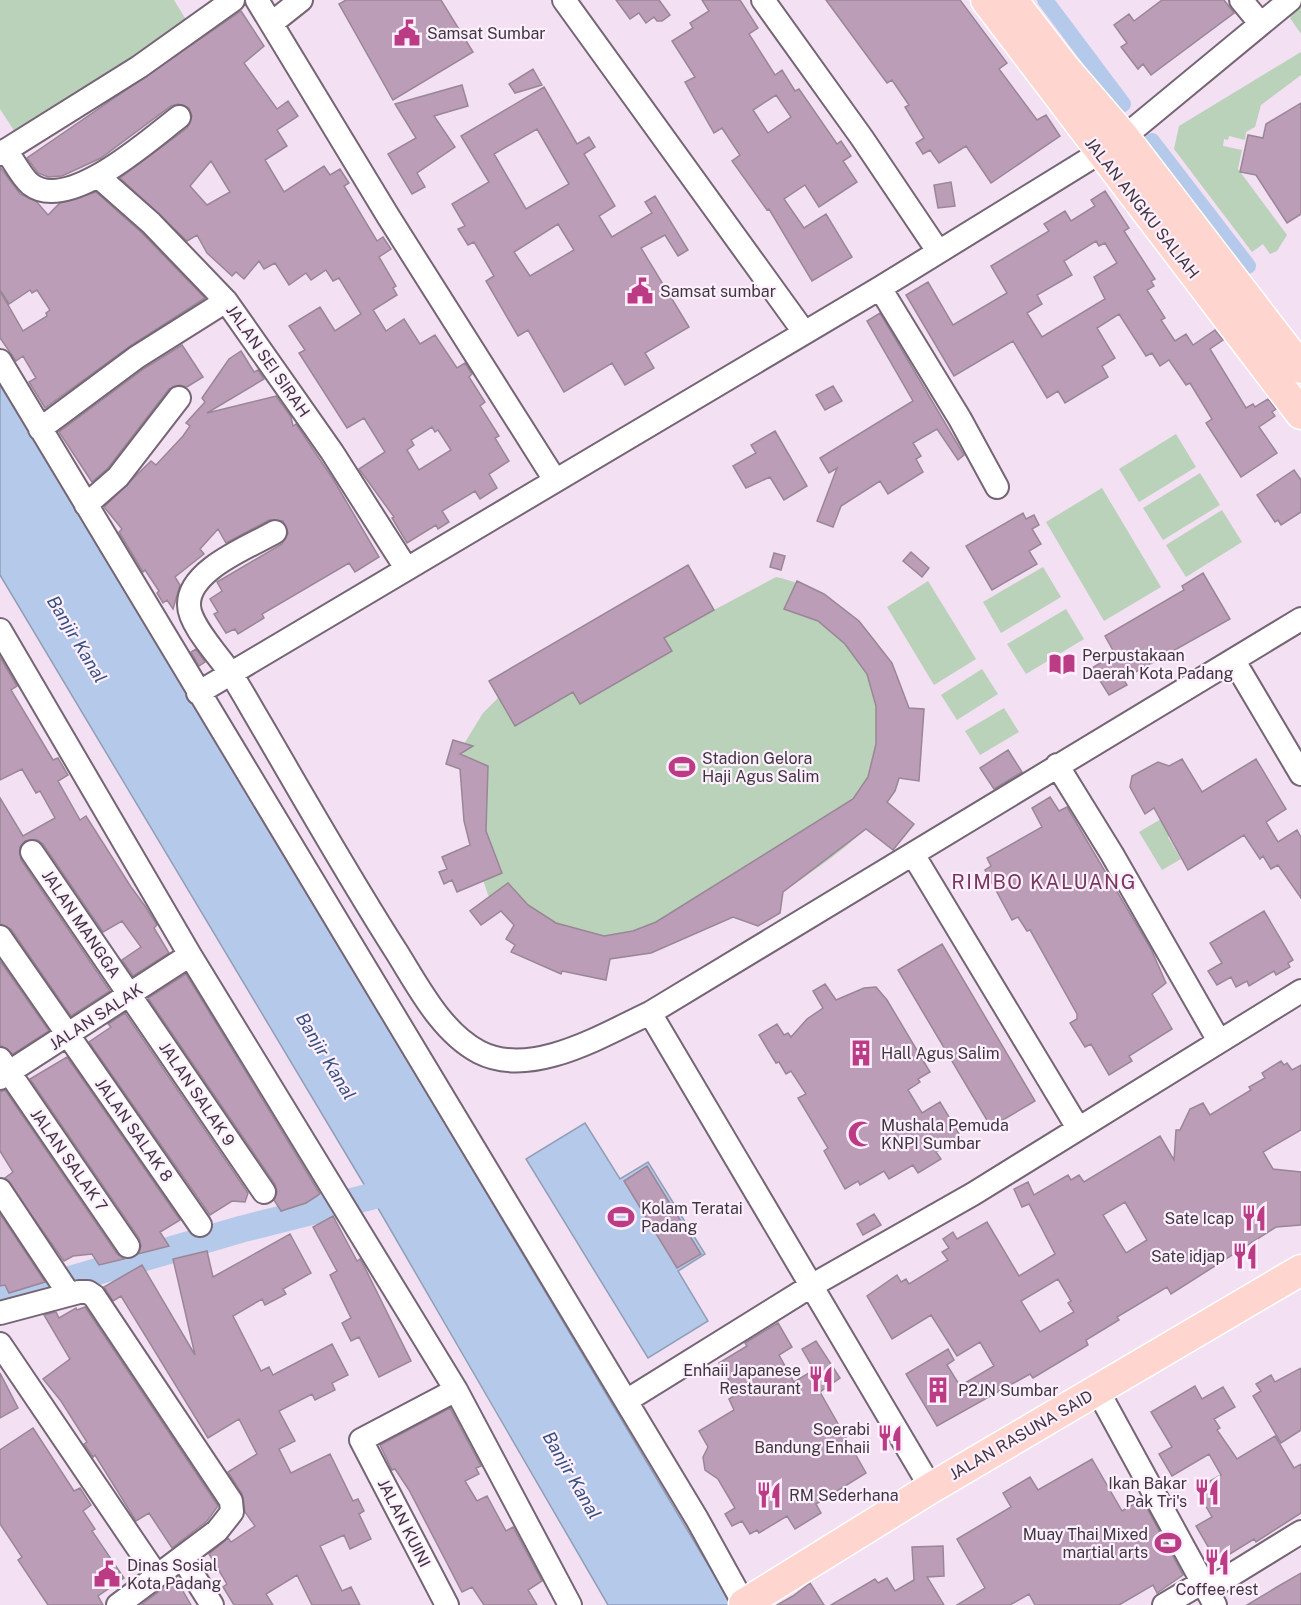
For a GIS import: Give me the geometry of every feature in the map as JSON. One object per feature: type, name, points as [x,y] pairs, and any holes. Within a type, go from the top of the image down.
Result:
[{"type":"main road","name":"JALAN ANGKU SALIAH","points":[[986,0],[1301,368]]},
{"type":"main road","name":"JALAN ANGKU SALIAH","points":[[1012,0],[1063,66],[1112,145],[1301,414]]},
{"type":"main road","name":"JALAN RASUNA SAID","points":[[745,1604],[931,1488],[1301,1270]]},
{"type":"street","points":[[178,117],[100,178],[76,186],[50,191],[30,184],[3,152],[139,67],[233,0]]},
{"type":"street","points":[[257,0],[388,216],[555,480]]},
{"type":"street","points":[[272,23],[302,0]]},
{"type":"street","points":[[564,0],[804,332]]},
{"type":"street","points":[[763,0],[862,138],[938,251]]},
{"type":"street","points":[[1241,0],[1260,23]]},
{"type":"street","points":[[198,693],[232,675],[406,568],[880,288],[1112,145],[1290,0]]},
{"type":"street","name":"JALAN SEI SIRAH","points":[[100,178],[151,222],[226,301],[332,452],[406,568]]},
{"type":"street","points":[[880,288],[960,419],[997,487]]},
{"type":"street","points":[[40,429],[144,352],[226,301]]},
{"type":"street","points":[[0,362],[697,1519],[745,1604]]},
{"type":"street","points":[[86,505],[118,477],[180,398]]},
{"type":"street","points":[[275,532],[209,569],[194,587],[190,598],[191,616],[232,675],[372,914],[439,1017],[459,1037],[479,1052],[502,1060],[539,1059],[575,1047],[650,1013],[914,856],[1057,765],[1301,619]]},
{"type":"street","points":[[0,630],[190,955],[456,1390],[570,1605]]},
{"type":"street","points":[[1234,661],[1301,774]]},
{"type":"street","points":[[1057,765],[1112,854],[1219,1041]]},
{"type":"street","name":"JALAN MANGGA","points":[[32,852],[130,996]]},
{"type":"street","points":[[914,856],[1078,1128]]},
{"type":"street","name":"JALAN SALAK 8","points":[[0,937],[200,1225]]},
{"type":"street","name":"JALAN SALAK","points":[[3,1070],[69,1036],[190,955]]},
{"type":"street","points":[[626,1401],[811,1286],[973,1194],[1301,991]]},
{"type":"street","name":"JALAN SALAK 9","points":[[130,996],[264,1191]]},
{"type":"street","points":[[650,1013],[931,1488]]},
{"type":"street","name":"JALAN SALAK 7","points":[[3,1070],[129,1246]]},
{"type":"street","points":[[0,1190],[68,1288]]},
{"type":"street","points":[[0,1313],[68,1288],[88,1292],[94,1296],[231,1501],[232,1512],[217,1531],[183,1559],[118,1605]]},
{"type":"street","points":[[0,1344],[157,1576]]},
{"type":"street","name":"JALAN KUINI","points":[[447,1605],[362,1440],[456,1390]]},
{"type":"street","points":[[1098,1391],[1208,1592]]},
{"type":"street","points":[[1164,1605],[1208,1592],[1301,1532]]},
{"type":"street","points":[[183,1559],[212,1605]]},
{"type":"green space","points":[[0,0],[174,0],[188,23],[15,132],[0,109]]},
{"type":"green space","points":[[1301,0],[1301,34],[1290,18]]},
{"type":"green space","points":[[1301,52],[1301,75],[1261,105],[1255,127],[1246,132],[1245,140],[1229,136],[1228,140],[1224,139],[1223,146],[1242,150],[1238,169],[1287,235],[1277,251],[1270,254],[1263,244],[1252,252],[1174,149],[1179,126]]},
{"type":"green space","points":[[1176,434],[1196,467],[1139,502],[1119,469]]},
{"type":"green space","points":[[1200,473],[1220,505],[1163,540],[1143,508]]},
{"type":"green space","points":[[1102,488],[1161,587],[1104,621],[1046,522]]},
{"type":"green space","points":[[1222,510],[1242,542],[1186,577],[1166,545]]},
{"type":"green space","name":"Stadion Gelora Haji Agus Salim","points":[[688,565],[714,610],[776,577],[806,587],[834,602],[859,622],[880,646],[895,673],[905,703],[908,734],[903,766],[896,789],[872,822],[859,835],[783,892],[780,913],[758,926],[733,917],[651,953],[612,958],[516,927],[488,895],[464,821],[461,776],[464,744],[483,713],[498,698],[489,681]]},
{"type":"green space","points":[[1043,567],[1061,597],[1001,633],[983,602]]},
{"type":"green space","points":[[928,581],[976,659],[934,685],[887,607]]},
{"type":"green space","points":[[1066,609],[1084,639],[1026,674],[1007,644]]},
{"type":"green space","points":[[982,669],[998,694],[957,720],[941,695]]},
{"type":"green space","points":[[1004,708],[1019,732],[980,755],[965,731]]},
{"type":"green space","points":[[1161,819],[1181,859],[1162,870],[1139,832]]},
{"type":"water","name":"Banjir Kanal","points":[[0,378],[732,1605],[608,1605],[371,1196],[0,575]]},
{"type":"water","name":"Kolam Teratai Padang","points":[[585,1123],[620,1179],[648,1162],[705,1254],[678,1271],[708,1321],[648,1358],[526,1159]]},
{"type":"building","points":[[346,0],[441,0],[473,52],[393,100],[339,4]]},
{"type":"building","points":[[616,0],[659,0],[670,15],[662,21],[657,21],[654,17],[646,23],[639,13],[630,19]]},
{"type":"building","points":[[702,0],[740,0],[758,28],[749,34],[775,75],[782,70],[795,91],[799,89],[837,144],[841,141],[851,156],[843,161],[857,182],[819,207],[805,185],[784,199],[804,228],[826,214],[852,257],[812,281],[769,209],[767,210],[732,161],[740,155],[722,128],[714,133],[685,82],[695,77],[672,41],[693,28],[690,23],[709,11]],"holes":[[[776,95],[791,117],[768,133],[753,110]]]},
{"type":"building","points":[[826,0],[960,0],[1007,63],[999,69],[1037,120],[1046,115],[1060,136],[991,183],[966,146],[939,163],[930,150],[923,154],[916,143],[924,138],[905,107],[909,105],[892,80],[887,83]]},
{"type":"building","points":[[1162,0],[1224,0],[1234,13],[1151,75],[1143,64],[1138,69],[1121,47],[1127,43],[1114,25],[1129,14],[1134,21]]},
{"type":"building","points":[[241,11],[264,46],[244,63],[277,109],[288,101],[298,116],[277,130],[287,146],[265,160],[284,192],[324,166],[330,175],[340,169],[349,183],[344,186],[377,241],[383,237],[391,249],[379,257],[396,286],[393,288],[397,295],[373,310],[386,331],[404,319],[420,344],[435,335],[457,368],[465,363],[472,374],[469,377],[485,402],[480,406],[499,436],[495,438],[509,461],[489,474],[497,488],[480,499],[475,491],[442,511],[449,522],[438,529],[436,525],[407,543],[392,518],[394,517],[359,469],[385,452],[364,418],[347,428],[299,353],[305,350],[289,326],[320,307],[335,331],[361,314],[339,278],[333,281],[326,270],[311,280],[306,273],[289,285],[275,263],[264,269],[259,261],[244,279],[236,272],[232,276],[207,253],[197,235],[187,241],[120,178],[187,128],[192,116],[189,108],[178,104],[171,106],[101,158],[62,176],[48,177],[38,173],[27,158]],"holes":[[[211,161],[230,192],[207,205],[190,186]],[[432,427],[435,432],[438,430],[451,450],[419,470],[407,450],[414,445],[411,440]]]},
{"type":"building","points":[[533,69],[542,85],[515,93],[509,84]]},
{"type":"building","points":[[462,85],[468,106],[434,116],[455,147],[417,173],[425,187],[412,194],[388,154],[416,138],[395,104]]},
{"type":"building","points":[[544,87],[577,144],[589,137],[595,147],[584,154],[615,206],[599,216],[612,237],[652,213],[645,202],[655,196],[688,250],[678,256],[665,235],[641,248],[689,327],[645,353],[654,368],[625,385],[612,363],[564,392],[528,330],[518,336],[486,281],[494,276],[474,242],[468,245],[458,229],[465,226],[452,204],[489,182],[461,136]],"holes":[[[537,129],[569,184],[526,209],[494,154]],[[558,224],[574,250],[530,276],[514,252]]]},
{"type":"building","points":[[1301,103],[1301,214],[1287,223],[1256,175],[1240,172],[1248,135],[1263,138],[1266,124]]},
{"type":"building","points":[[0,167],[20,194],[36,201],[48,215],[60,203],[96,192],[142,233],[205,298],[130,346],[45,408],[29,382],[36,378],[23,356],[16,361],[0,338],[0,291],[23,331],[47,316],[46,313],[50,310],[37,290],[32,293],[30,290],[9,304],[0,290]]},
{"type":"building","points":[[951,182],[955,206],[938,208],[934,185]]},
{"type":"building","points":[[1105,191],[1129,228],[1124,231],[1155,279],[1151,281],[1154,286],[1147,290],[1165,318],[1161,320],[1175,341],[1186,334],[1193,345],[1215,330],[1223,340],[1210,349],[1246,408],[1253,404],[1255,407],[1268,399],[1276,409],[1272,412],[1275,416],[1259,427],[1277,453],[1241,477],[1206,423],[1212,419],[1190,383],[1186,385],[1169,360],[1160,366],[1152,353],[1146,356],[1119,314],[1097,328],[1115,358],[1102,366],[1108,377],[1065,403],[1058,391],[1047,398],[1013,341],[954,376],[906,295],[928,282],[953,325],[1007,293],[991,266],[1049,231],[1044,224],[1065,211],[1071,221],[1095,206],[1091,200]],"holes":[[[1096,241],[1099,246],[1105,243],[1117,263],[1094,277],[1105,299],[1042,337],[1027,313],[1042,304],[1037,295],[1072,275],[1064,261]]]},
{"type":"building","points":[[880,313],[964,455],[958,460],[937,429],[913,443],[921,456],[916,459],[923,472],[888,494],[880,481],[841,506],[833,527],[817,521],[837,468],[829,473],[820,458],[913,401],[867,321]]},
{"type":"building","points":[[182,345],[203,377],[187,387],[180,385],[169,389],[108,468],[92,482],[59,432],[145,368]]},
{"type":"building","points":[[241,351],[254,372],[258,370],[264,379],[207,413],[276,396],[291,417],[293,426],[296,424],[333,479],[379,557],[355,572],[349,563],[262,614],[264,618],[238,634],[235,629],[226,633],[214,614],[218,612],[210,599],[222,591],[217,582],[282,544],[288,533],[283,521],[269,520],[226,543],[218,529],[200,549],[204,554],[175,577],[180,585],[173,609],[167,600],[163,603],[157,593],[159,591],[145,570],[143,572],[119,532],[122,529],[104,507],[151,461],[156,465],[183,436],[190,426],[186,423],[205,402],[202,398],[229,359]]},
{"type":"building","points":[[833,386],[842,401],[825,410],[816,395]]},
{"type":"building","points":[[775,431],[807,486],[784,500],[770,477],[746,488],[733,466],[756,453],[751,445]]},
{"type":"building","points":[[1294,470],[1301,480],[1301,512],[1281,525],[1278,520],[1275,522],[1257,495]]},
{"type":"building","points":[[1023,513],[1026,519],[1034,515],[1039,525],[1032,529],[1041,544],[1029,551],[1037,564],[992,590],[966,546]]},
{"type":"building","points":[[911,552],[929,568],[922,577],[903,561]]},
{"type":"building","points":[[774,553],[785,556],[781,570],[770,567]]},
{"type":"building","points":[[688,565],[714,610],[664,638],[672,651],[580,704],[573,692],[515,726],[489,681]]},
{"type":"building","points":[[1203,573],[1230,619],[1123,679],[1127,685],[1109,695],[1092,668],[1115,654],[1105,636],[1184,590],[1182,586]]},
{"type":"building","points":[[797,581],[824,594],[859,621],[892,663],[909,708],[924,709],[919,781],[899,778],[895,791],[887,802],[914,824],[893,850],[866,829],[783,892],[780,913],[758,926],[733,917],[651,953],[610,959],[606,980],[562,971],[561,974],[511,952],[515,945],[506,939],[514,925],[501,911],[481,925],[470,911],[508,883],[528,905],[556,923],[604,936],[633,931],[656,922],[853,799],[868,777],[876,744],[876,706],[867,674],[845,644],[818,621],[784,609]]},
{"type":"building","points":[[196,649],[205,662],[199,666],[191,652]]},
{"type":"building","points":[[0,657],[17,686],[11,690],[53,760],[58,758],[68,775],[58,781],[80,820],[86,816],[157,925],[154,928],[169,953],[133,976],[122,960],[141,947],[122,921],[103,932],[43,844],[37,840],[25,841],[20,847],[21,860],[110,991],[71,1016],[11,929],[0,924],[0,798],[23,836],[55,818],[40,791],[36,793],[22,769],[0,780]]},
{"type":"building","points":[[453,740],[473,746],[460,754],[488,766],[486,831],[502,873],[457,892],[452,880],[444,884],[439,872],[447,869],[442,857],[470,845],[464,821],[460,769],[446,764]]},
{"type":"building","points":[[1008,750],[1022,772],[994,789],[980,768]]},
{"type":"building","points":[[1182,759],[1202,792],[1256,759],[1286,809],[1266,822],[1278,842],[1297,830],[1301,837],[1301,898],[1278,865],[1271,869],[1263,856],[1260,859],[1244,835],[1188,870],[1154,808],[1145,814],[1130,787],[1132,776],[1158,762],[1169,766]]},
{"type":"building","points":[[1050,797],[1059,811],[1067,807],[1151,949],[1166,983],[1152,994],[1172,1029],[1129,1056],[1132,1061],[1109,1075],[1091,1044],[1085,1047],[1070,1023],[1077,1019],[1077,1014],[1030,930],[1027,931],[1018,917],[1012,920],[985,870],[991,866],[987,858],[1042,827],[1032,808]]},
{"type":"building","points":[[1264,911],[1293,960],[1288,963],[1290,967],[1276,975],[1274,971],[1249,986],[1247,981],[1236,987],[1231,977],[1217,985],[1208,971],[1222,963],[1210,943]]},
{"type":"building","points":[[942,944],[1035,1101],[991,1127],[898,970]]},
{"type":"building","points":[[0,961],[49,1031],[13,1054],[0,1045]]},
{"type":"building","points":[[186,974],[320,1194],[306,1203],[281,1211],[274,1200],[277,1192],[275,1184],[148,998]]},
{"type":"building","points":[[825,984],[836,1000],[864,988],[876,987],[887,1000],[930,1072],[918,1079],[920,1082],[908,1090],[922,1113],[940,1102],[961,1137],[936,1152],[941,1159],[918,1173],[913,1165],[889,1179],[884,1171],[860,1185],[858,1181],[845,1189],[824,1151],[828,1148],[798,1098],[806,1094],[791,1071],[786,1074],[779,1062],[776,1063],[759,1035],[777,1024],[784,1035],[788,1033],[791,1037],[807,1019],[823,1008],[813,991]]},
{"type":"building","points":[[125,1013],[248,1193],[245,1202],[232,1201],[210,1215],[89,1042],[111,1027],[108,1024]]},
{"type":"building","points":[[67,1057],[180,1220],[160,1232],[169,1246],[138,1254],[141,1246],[139,1238],[30,1079]]},
{"type":"building","points":[[1281,1061],[1284,1065],[1287,1063],[1292,1070],[1301,1065],[1301,1130],[1263,1152],[1273,1169],[1301,1172],[1301,1225],[1276,1227],[1171,1294],[1167,1287],[1117,1317],[1119,1320],[1086,1340],[1088,1345],[1033,1378],[1030,1374],[937,1426],[906,1374],[948,1349],[954,1360],[947,1365],[960,1386],[994,1366],[980,1342],[957,1356],[931,1315],[892,1339],[867,1296],[897,1275],[901,1282],[906,1279],[909,1284],[948,1260],[942,1252],[949,1248],[943,1239],[953,1232],[957,1239],[987,1222],[1019,1276],[1055,1254],[1029,1204],[1022,1207],[1014,1189],[1028,1182],[1034,1195],[1068,1175],[1071,1180],[1079,1175],[1084,1182],[1160,1136],[1174,1160],[1176,1130],[1180,1130],[1190,1109],[1203,1103],[1210,1115],[1251,1090],[1249,1087],[1265,1078],[1262,1073]],"holes":[[[1125,1202],[1147,1240],[1126,1253],[1103,1215]],[[1058,1279],[1071,1301],[1068,1303],[1074,1312],[1040,1332],[1021,1301]]]},
{"type":"building","points":[[5,1090],[117,1254],[124,1259],[99,1265],[92,1254],[73,1256],[64,1261],[5,1178],[13,1172],[0,1151],[0,1092]]},
{"type":"building","points":[[647,1166],[701,1254],[677,1268],[624,1181]]},
{"type":"building","points":[[0,1214],[45,1282],[9,1293],[5,1285],[0,1286]]},
{"type":"building","points":[[874,1214],[881,1225],[863,1235],[857,1224]]},
{"type":"building","points":[[333,1216],[357,1261],[360,1259],[364,1266],[411,1361],[379,1377],[359,1337],[351,1341],[342,1323],[351,1318],[330,1275],[337,1271],[313,1227]]},
{"type":"building","points":[[290,1234],[311,1273],[283,1289],[286,1294],[265,1305],[262,1299],[233,1316],[261,1371],[269,1367],[273,1375],[332,1344],[348,1375],[332,1383],[335,1390],[315,1400],[312,1394],[279,1411],[295,1441],[279,1449],[291,1473],[330,1454],[353,1501],[358,1499],[364,1511],[359,1514],[371,1539],[350,1549],[344,1535],[320,1546],[342,1591],[351,1587],[360,1605],[312,1605],[297,1575],[266,1594],[273,1605],[234,1605],[223,1587],[227,1584],[209,1554],[228,1538],[231,1542],[255,1526],[245,1512],[242,1494],[228,1472],[257,1454],[239,1419],[208,1438],[121,1296],[113,1301],[104,1287],[142,1265],[195,1355],[173,1259],[207,1251],[213,1277]]},
{"type":"building","points":[[85,1307],[218,1506],[207,1521],[172,1548],[149,1513],[136,1521],[95,1455],[93,1457],[84,1444],[87,1442],[61,1401],[43,1379],[70,1359],[44,1315],[56,1312],[59,1318],[76,1308],[77,1310]]},
{"type":"building","points":[[778,1323],[792,1347],[779,1355],[794,1382],[814,1370],[802,1349],[816,1341],[840,1378],[820,1392],[866,1473],[816,1504],[821,1513],[795,1529],[787,1516],[759,1533],[757,1530],[750,1534],[742,1521],[732,1526],[725,1514],[735,1508],[718,1479],[705,1470],[703,1457],[708,1447],[699,1431],[734,1410],[729,1399],[737,1394],[719,1363],[747,1346],[745,1343]]},
{"type":"building","points":[[1301,1368],[1301,1430],[1281,1443],[1253,1396],[1261,1391],[1256,1384],[1271,1375],[1275,1382]]},
{"type":"building","points":[[0,1373],[18,1408],[0,1418]]},
{"type":"building","points":[[1195,1386],[1202,1399],[1223,1387],[1235,1407],[1214,1419],[1220,1428],[1217,1430],[1237,1459],[1275,1436],[1294,1468],[1301,1464],[1301,1513],[1256,1542],[1254,1539],[1217,1562],[1196,1526],[1212,1517],[1196,1489],[1221,1475],[1209,1454],[1172,1476],[1159,1454],[1172,1447],[1151,1412]]},
{"type":"building","points":[[450,1408],[481,1466],[476,1468],[479,1474],[465,1481],[477,1501],[487,1496],[506,1531],[513,1527],[542,1581],[528,1590],[537,1605],[484,1605],[472,1587],[462,1592],[409,1490],[395,1469],[392,1470],[380,1445]]},
{"type":"building","points":[[33,1428],[74,1491],[80,1488],[91,1505],[83,1511],[95,1529],[92,1531],[124,1578],[98,1596],[103,1605],[48,1605],[18,1560],[22,1557],[0,1524],[0,1450]]},
{"type":"building","points":[[1092,1459],[1122,1511],[1142,1499],[1183,1575],[1157,1593],[1153,1585],[1119,1605],[1035,1605],[1029,1594],[1010,1605],[957,1605],[985,1588],[957,1539],[1011,1507],[1003,1493],[1030,1477],[1038,1490]]},
{"type":"building","points":[[943,1546],[944,1576],[927,1577],[944,1605],[831,1605],[875,1579],[878,1583],[887,1578],[895,1591],[914,1580],[912,1547]]},
{"type":"building","points":[[1301,1573],[1301,1605],[1247,1605],[1277,1587]]},
{"type":"building","points":[[176,1579],[191,1605],[141,1605],[165,1587]]},
{"type":"building","points":[[810,1583],[824,1605],[777,1605],[793,1596]]},
{"type":"waterway","points":[[1045,0],[1123,104]]},
{"type":"waterway","points":[[1152,141],[1248,266]]},
{"type":"waterway","points":[[0,1300],[242,1229],[405,1188]]},
{"type":"place","name":"Samsat Sumbar","points":[[407,33]]},
{"type":"place","name":"Samsat sumbar","points":[[640,291]]},
{"type":"place","name":"Perpustakaan Daerah Kota Padang","points":[[1062,664]]},
{"type":"place","name":"Stadion Gelora Haji Agus Salim","points":[[682,767]]},
{"type":"place","name":"Hall Agus Salim","points":[[861,1053]]},
{"type":"place","name":"Mushala Pemuda KNPI Sumbar","points":[[861,1134]]},
{"type":"place","name":"Kolam Teratai Padang","points":[[621,1217]]},
{"type":"place","name":"Sate Icap","points":[[1254,1218]]},
{"type":"place","name":"Sate idjap","points":[[1245,1256]]},
{"type":"place","name":"Enhaii Japanese Restaurant","points":[[821,1379]]},
{"type":"place","name":"P2JN Sumbar","points":[[938,1390]]},
{"type":"place","name":"Soerabi Bandung Enhaii","points":[[890,1438]]},
{"type":"place","name":"Ikan Bakar Pak Tri's","points":[[1207,1492]]},
{"type":"place","name":"RM Sederhana","points":[[769,1495]]},
{"type":"place","name":"Muay Thai Mixed martial arts","points":[[1168,1543]]},
{"type":"place","name":"Coffee rest","points":[[1217,1562]]},
{"type":"place","name":"Dinas Sosial Kota Padang","points":[[107,1574]]},
{"type":"district","name":"RIMBO KALUANG","points":[[1044,882]]}]
